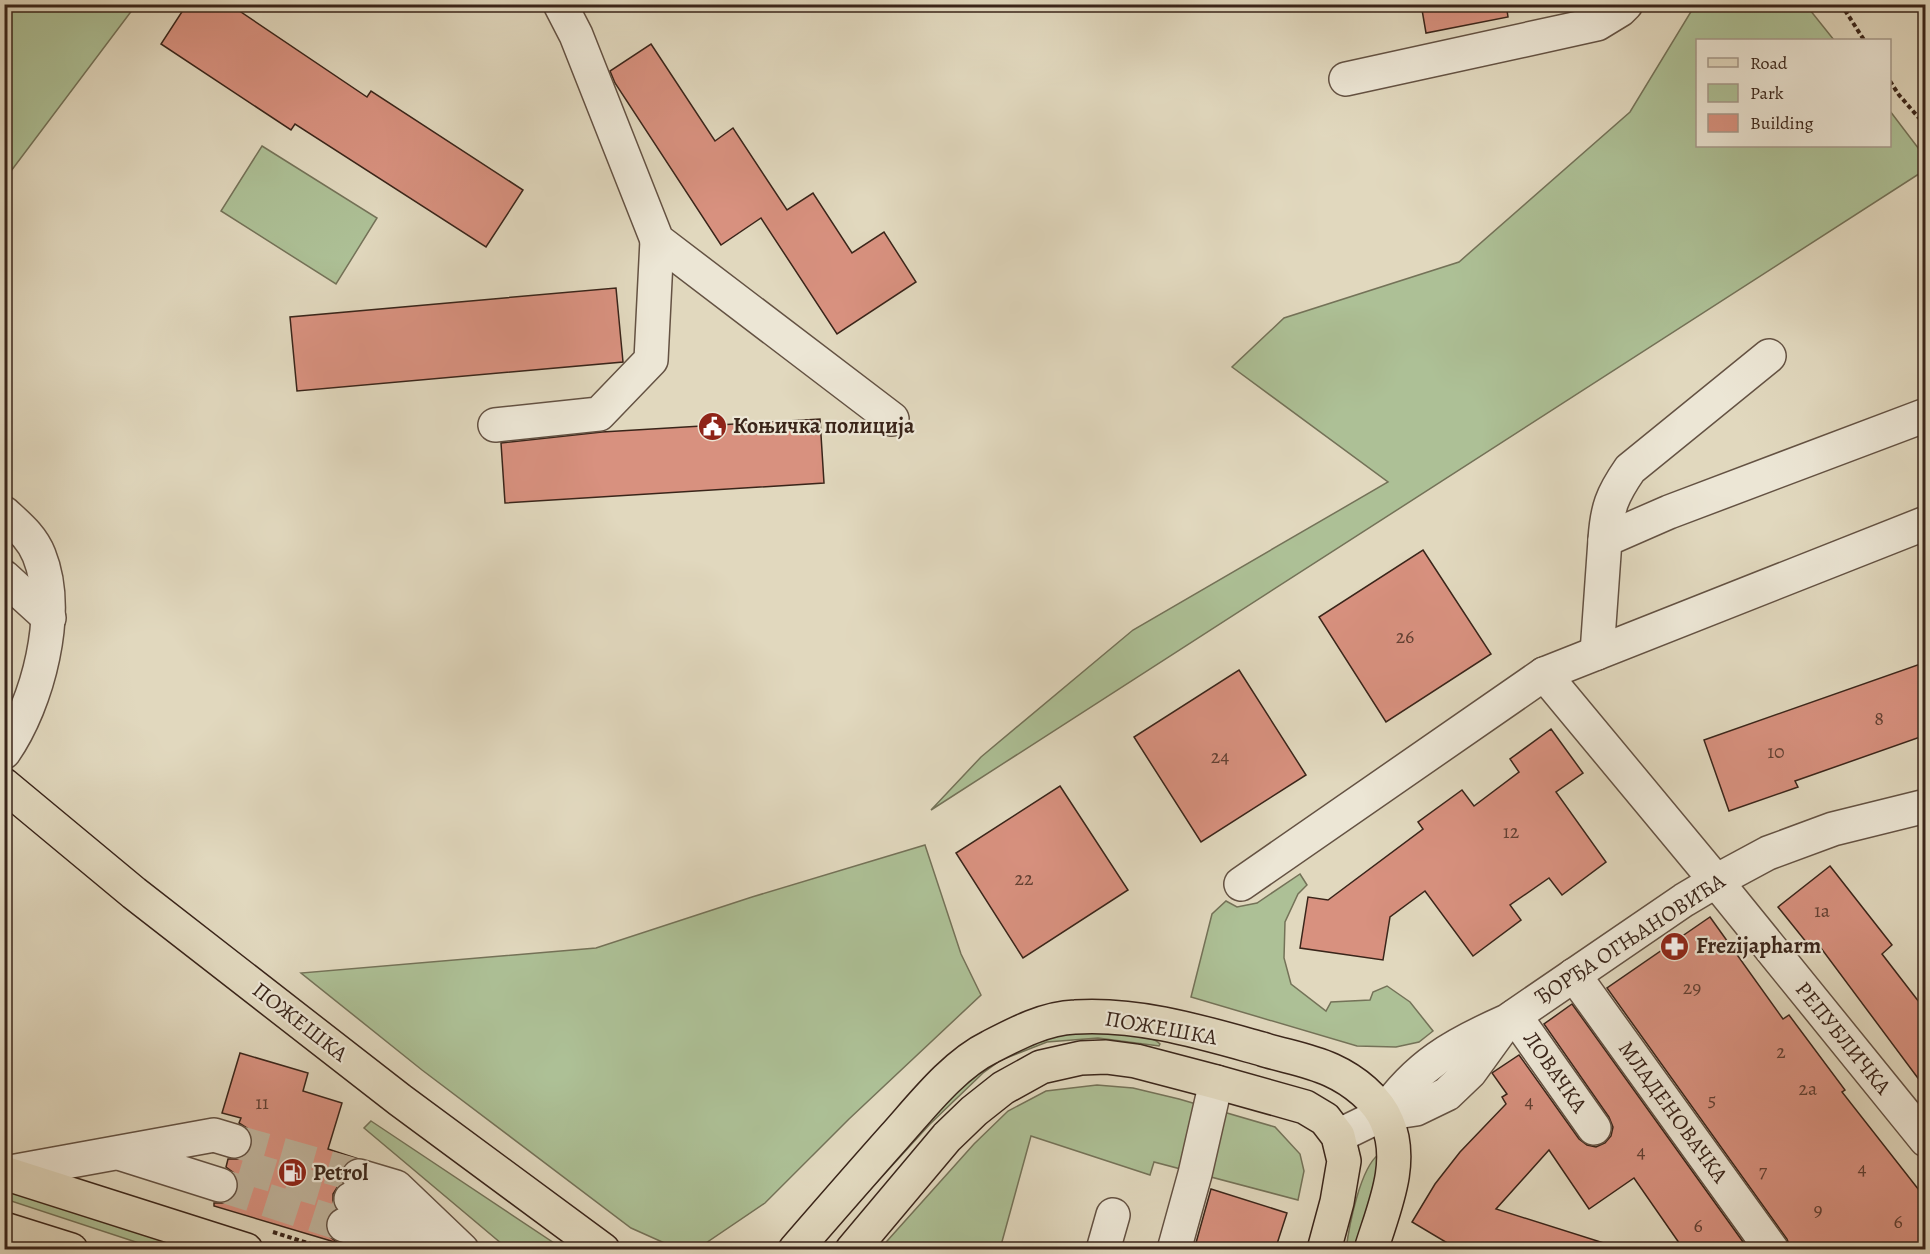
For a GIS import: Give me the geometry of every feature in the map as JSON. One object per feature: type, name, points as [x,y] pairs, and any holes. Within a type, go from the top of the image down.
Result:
[{"type":"main road","name":"ПОЖЕШКА","points":[[4,785],[134,893],[516,1187],[603,1250]]},
{"type":"main road","name":"ПОЖЕШКА","points":[[795,1250],[922,1105],[960,1068],[987,1048],[1054,1020],[1095,1016],[1151,1021],[1317,1065],[1354,1084],[1383,1114]]},
{"type":"main road","name":"ПОЖЕШКА","points":[[852,1250],[947,1137],[1003,1088],[1041,1067],[1082,1058],[1106,1057],[1136,1061],[1316,1112],[1325,1119],[1338,1136]]},
{"type":"main road","points":[[1371,1250],[1392,1179],[1393,1145],[1383,1114]]},
{"type":"main road","points":[[1324,1250],[1344,1161],[1338,1136]]},
{"type":"main road","points":[[5,1173],[246,1250]]},
{"type":"main road","points":[[4,1228],[72,1250]]},
{"type":"street","points":[[495,425],[599,414],[651,360],[657,240],[576,35],[560,4]]},
{"type":"street","points":[[1346,79],[1597,24],[1626,4]]},
{"type":"street","points":[[657,240],[892,419]]},
{"type":"street","points":[[1597,653],[1606,518],[1614,492],[1630,469],[1769,356]]},
{"type":"street","points":[[1605,540],[1669,512],[1926,415]]},
{"type":"street","points":[[4,513],[27,534],[39,554],[45,576],[49,618],[32,698],[4,752]]},
{"type":"street","points":[[1241,884],[1544,674],[1926,523]]},
{"type":"street","points":[[4,577],[49,618]]},
{"type":"street","name":"РЕПУБЛИЧКА","points":[[1544,674],[1926,1140]]},
{"type":"street","name":"ЂОРЂА ОГЊАНОВИЋА","points":[[1383,1114],[1396,1095],[1425,1066],[1476,1035],[1511,1018],[1716,881],[1768,853],[1833,829],[1926,806]]},
{"type":"street","name":"МЛАДЕНОВАЧКА","points":[[1574,975],[1772,1250]]},
{"type":"street","name":"ЛОВАЧКА","points":[[1511,1018],[1594,1128]]},
{"type":"street","points":[[1174,1250],[1195,1174],[1216,1082]]},
{"type":"street","points":[[1338,1136],[1383,1114]]},
{"type":"street","points":[[5,1173],[166,1143],[227,1163],[117,1153]]},
{"type":"street","points":[[431,1237],[396,1187],[351,1200],[431,1237],[462,1250]]},
{"type":"street","points":[[1103,1250],[1113,1215]]},
{"type":"path","points":[[1841,4],[1863,39]]},
{"type":"path","points":[[1891,83],[1926,126]]},
{"type":"path","points":[[4,634],[6,642],[4,643]]},
{"type":"green space","points":[[4,5],[136,5],[5,179]]},
{"type":"green space","points":[[1695,5],[1806,5],[1833,39],[1696,39],[1696,147],[1891,147],[1891,112],[1925,157],[1925,170],[931,810],[981,757],[1133,630],[1388,482],[1232,367],[1284,318],[1459,262],[1630,112]]},
{"type":"green space","points":[[262,146],[377,218],[336,284],[221,211]]},
{"type":"green space","points":[[925,845],[961,954],[981,995],[849,1119],[765,1203],[697,1249],[680,1250],[631,1228],[422,1070],[301,973],[596,948],[752,897]]},
{"type":"green space","points":[[1300,874],[1307,885],[1298,894],[1285,922],[1284,958],[1291,984],[1326,1011],[1331,1002],[1370,1000],[1373,992],[1387,986],[1410,1002],[1433,1031],[1419,1042],[1396,1047],[1357,1046],[1191,997],[1212,914],[1226,901],[1237,907],[1257,903]]},
{"type":"green space","points":[[1077,1033],[1133,1035],[1154,1040],[1160,1044],[1159,1046],[1098,1038],[1047,1042],[1001,1060],[983,1073],[930,1124],[816,1249],[961,1081],[1038,1039]]},
{"type":"green space","points":[[1097,1085],[1133,1088],[1275,1127],[1300,1154],[1304,1171],[1298,1200],[1154,1162],[1150,1175],[1031,1136],[1000,1249],[879,1250],[974,1144],[1008,1111],[1046,1091]]},
{"type":"green space","points":[[371,1121],[563,1249],[508,1249],[364,1128]]},
{"type":"green space","points":[[1379,1154],[1381,1158],[1357,1249],[1346,1250],[1361,1184],[1372,1161]]},
{"type":"green space","points":[[4,1185],[197,1249],[157,1249],[5,1199]]},
{"type":"building","points":[[187,4],[229,4],[367,97],[371,91],[523,190],[486,247],[295,124],[291,130],[161,44]]},
{"type":"building","points":[[1421,4],[1506,4],[1508,17],[1426,33]]},
{"type":"building","points":[[651,44],[715,141],[733,128],[787,210],[813,193],[852,253],[884,232],[916,282],[837,334],[761,218],[721,245],[615,83],[610,71]]},
{"type":"building","points":[[616,288],[623,362],[297,391],[290,317]]},
{"type":"building","points":[[820,419],[824,483],[505,503],[501,443],[602,432]]},
{"type":"building","points":[[1423,550],[1491,654],[1386,722],[1319,617]]},
{"type":"building","points":[[1926,662],[1926,735],[1795,781],[1798,787],[1729,811],[1704,740]]},
{"type":"building","points":[[1239,670],[1306,775],[1201,842],[1134,737]]},
{"type":"building","points":[[1551,729],[1583,773],[1556,792],[1606,862],[1562,895],[1549,878],[1510,905],[1521,920],[1473,956],[1425,891],[1390,917],[1383,960],[1300,948],[1308,897],[1328,900],[1423,829],[1418,822],[1462,790],[1474,806],[1519,772],[1510,759]]},
{"type":"building","points":[[1060,786],[1128,890],[1023,958],[956,853]]},
{"type":"building","points":[[1830,866],[1892,945],[1882,954],[1926,1011],[1926,1089],[1821,948],[1815,953],[1778,907]]},
{"type":"building","points":[[1710,917],[1783,1019],[1789,1015],[1845,1090],[1842,1092],[1926,1199],[1926,1250],[1791,1250],[1787,1239],[1607,988]]},
{"type":"building","points":[[1572,1004],[1746,1246],[1742,1250],[1684,1250],[1634,1178],[1589,1209],[1549,1150],[1496,1209],[1607,1244],[1606,1250],[1459,1250],[1412,1222],[1435,1184],[1460,1152],[1506,1104],[1502,1097],[1507,1094],[1492,1073],[1519,1055],[1579,1139],[1587,1145],[1596,1147],[1605,1143],[1611,1136],[1613,1127],[1609,1117],[1544,1024]]},
{"type":"building","points":[[240,1053],[308,1073],[303,1091],[342,1103],[328,1149],[356,1158],[347,1162],[341,1170],[342,1183],[333,1194],[336,1209],[326,1220],[326,1230],[330,1237],[338,1243],[214,1206],[214,1203],[223,1203],[232,1199],[238,1190],[238,1182],[234,1173],[226,1167],[228,1159],[238,1159],[246,1155],[252,1146],[252,1136],[247,1128],[239,1123],[241,1118],[222,1113]]},
{"type":"building","points":[[1211,1189],[1287,1213],[1275,1250],[1194,1250]]},
{"type":"tunnel","points":[[234,1141],[359,1176]]},
{"type":"tunnel","points":[[241,1166],[351,1199]]},
{"type":"tunnel","points":[[220,1185],[344,1225]]},
{"type":"place","name":"Коњичка полиција","points":[[712,426]]},
{"type":"place","name":"Frezijapharm","points":[[1675,946]]},
{"type":"place","name":"Petrol","points":[[292,1173]]}]
